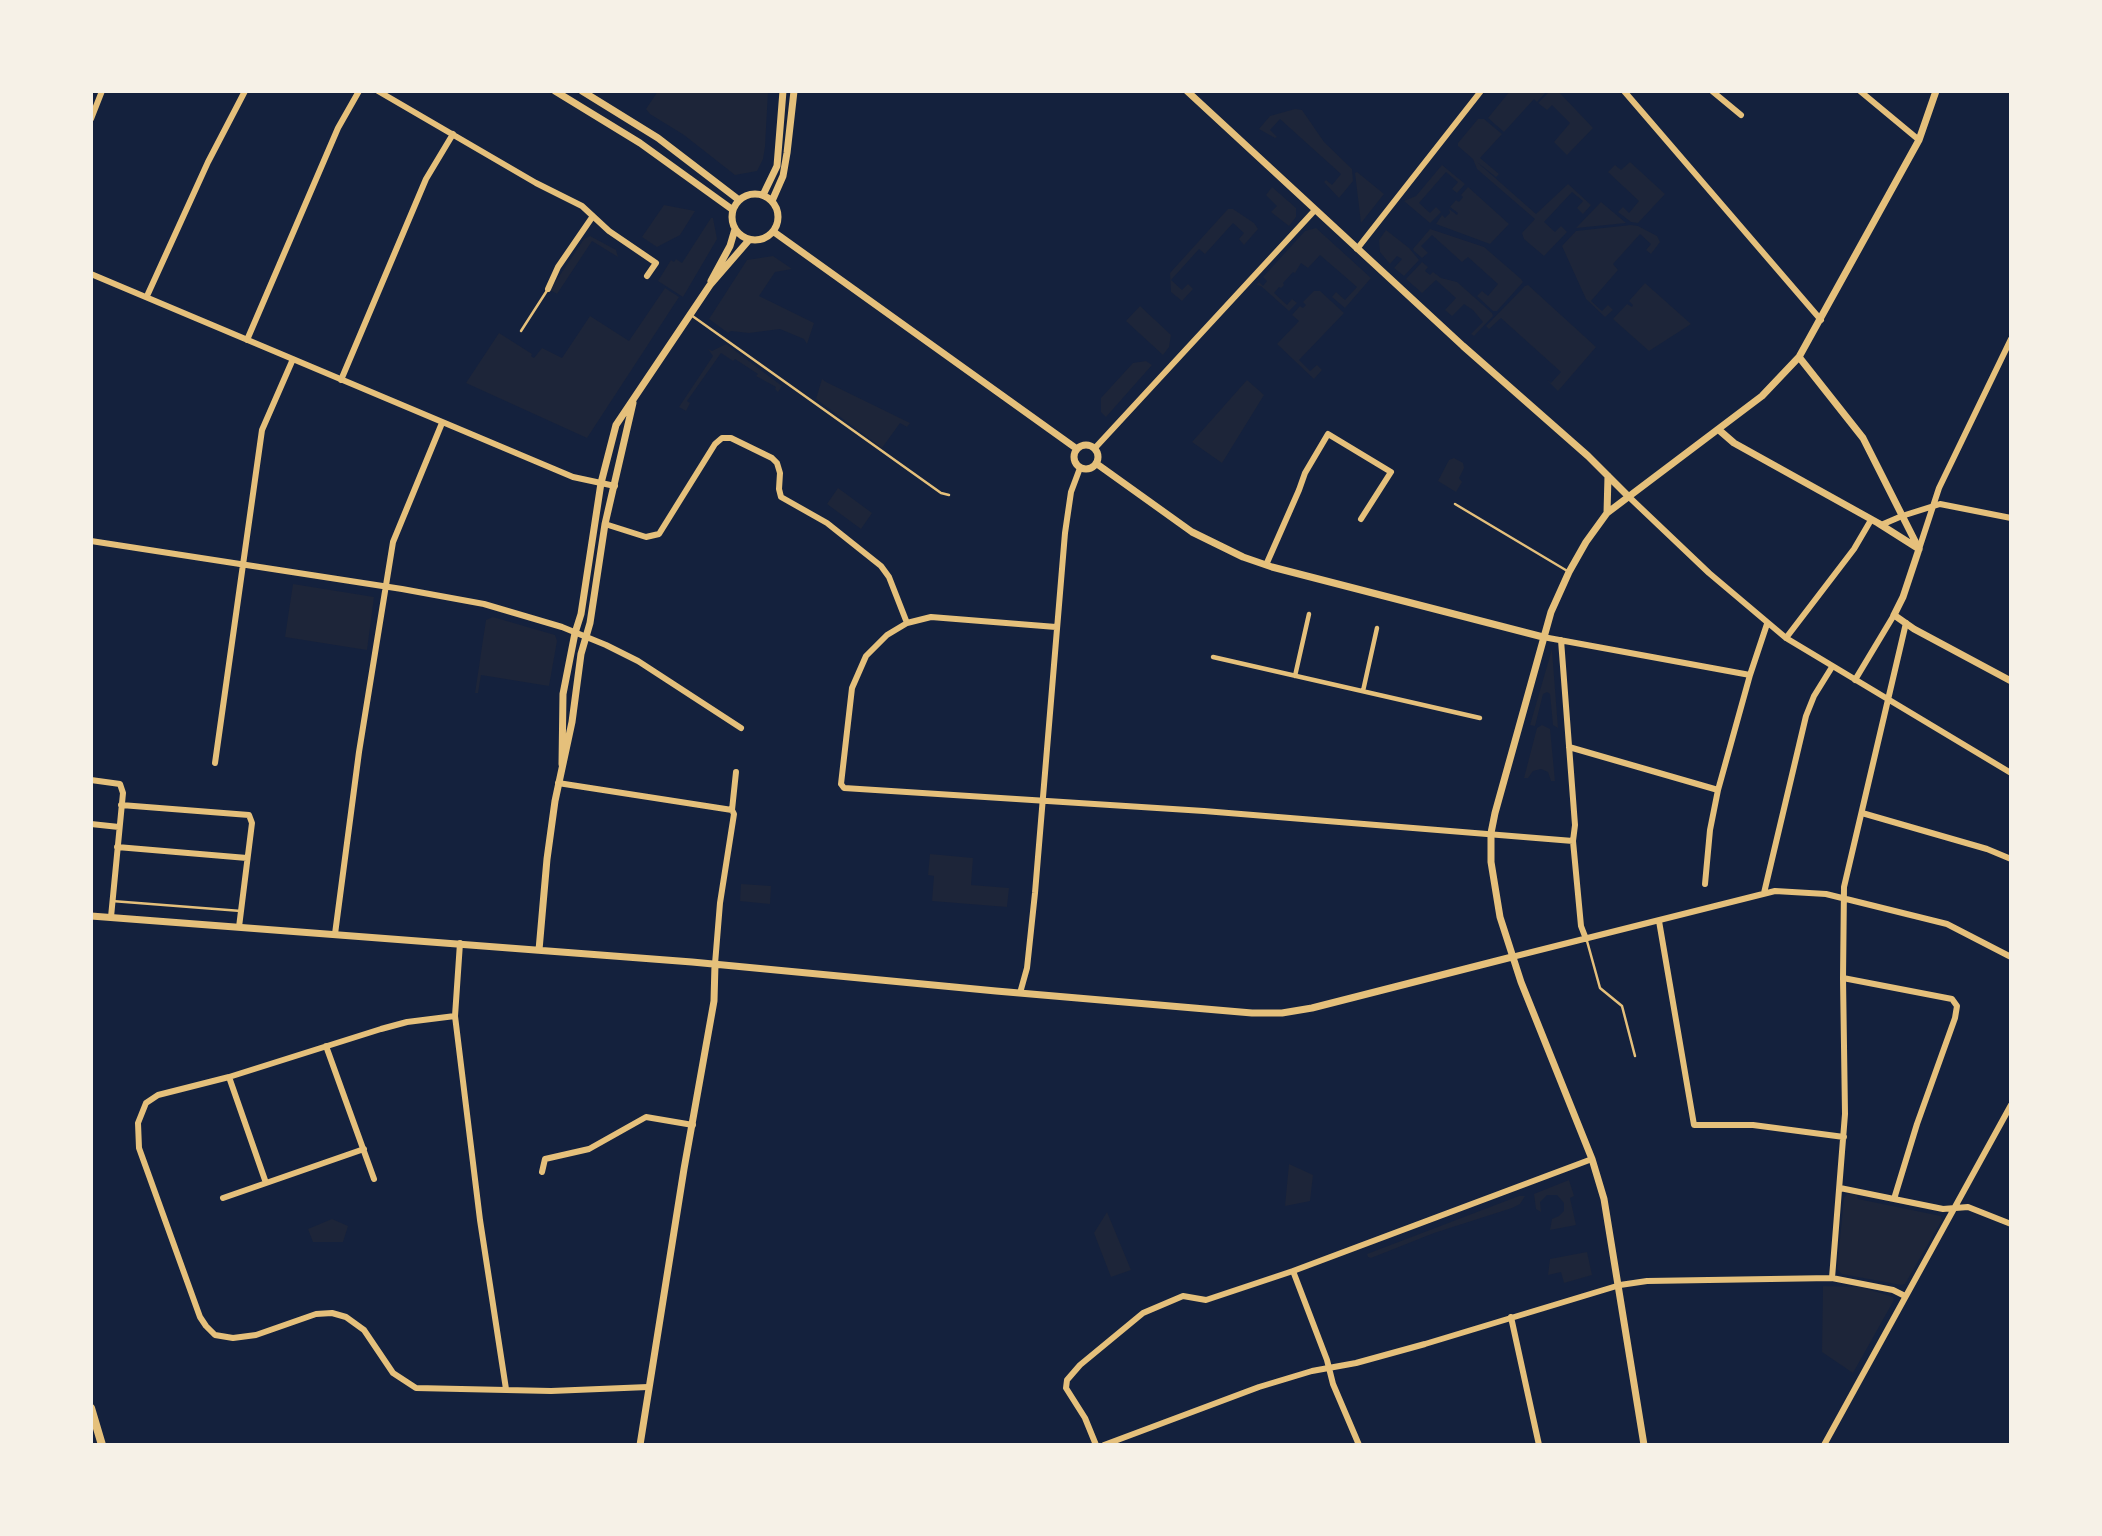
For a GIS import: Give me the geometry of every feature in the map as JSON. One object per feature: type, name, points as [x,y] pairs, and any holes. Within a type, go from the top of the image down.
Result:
[{"type":"main road","points":[[91,1408],[102,1445]]},
{"type":"street","points":[[91,120],[102,91]]},
{"type":"street","points":[[147,296],[208,162],[245,91]]},
{"type":"street","points":[[247,340],[338,128],[359,91]]},
{"type":"street","points":[[378,91],[536,183],[582,206],[630,247],[656,263],[647,276]]},
{"type":"street","points":[[555,91],[640,143],[733,210]]},
{"type":"street","points":[[582,91],[658,138],[739,200]]},
{"type":"street","points":[[763,195],[778,166],[783,91]]},
{"type":"street","points":[[772,201],[785,165],[794,91]]},
{"type":"street","points":[[1188,91],[1767,624],[1832,667],[2011,773]]},
{"type":"street","points":[[1357,249],[1481,91]]},
{"type":"street","points":[[1625,91],[1821,320]]},
{"type":"street","points":[[1712,91],[1741,116]]},
{"type":"street","points":[[1860,91],[1919,140]]},
{"type":"street","points":[[1644,1445],[1604,1199],[1592,1159],[1512,957],[1493,884],[1491,833],[1543,637],[1569,572],[1586,542],[1607,513],[1762,396],[1799,357],[1919,140],[1936,91]]},
{"type":"street","points":[[341,380],[422,187],[453,134]]},
{"type":"street","points":[[710,285],[713,274],[730,246],[735,228],[733,210],[739,200],[750,194],[763,195],[776,206],[779,219],[774,232],[763,239],[749,240],[735,228]]},
{"type":"street","points":[[1095,449],[1315,210]]},
{"type":"street","points":[[548,289],[558,267],[593,216]]},
{"type":"street","points":[[774,232],[1077,449]]},
{"type":"street","points":[[562,764],[561,706],[581,614],[601,483],[616,425],[710,285],[749,240]]},
{"type":"street","points":[[91,274],[573,477],[615,486]]},
{"type":"street","points":[[1855,680],[1894,615],[1932,506],[2011,339]]},
{"type":"street","points":[[1799,357],[1860,433],[1919,549]]},
{"type":"street","points":[[215,763],[262,430],[293,359]]},
{"type":"street","points":[[539,950],[547,859],[558,783],[572,722],[580,658],[587,638],[606,524],[634,399]]},
{"type":"street","points":[[335,934],[359,752],[398,525],[442,423]]},
{"type":"street","points":[[1719,429],[1734,443],[1919,549]]},
{"type":"street","points":[[1266,565],[1300,490],[1305,472],[1328,434],[1391,472],[1362,519]]},
{"type":"street","points":[[606,524],[646,537],[659,534],[715,444],[722,438],[731,438],[772,458],[780,473],[781,497],[827,523],[881,566],[889,577],[907,623]]},
{"type":"street","points":[[1086,445],[1095,449],[1099,456],[1097,464],[1091,469],[1080,468],[1074,459],[1077,449],[1086,445]]},
{"type":"street","points":[[1097,464],[1192,532],[1227,550],[1266,565],[1521,633],[1750,675]]},
{"type":"street","points":[[1020,993],[1027,968],[1056,627],[1071,492],[1080,468]]},
{"type":"street","points":[[1607,513],[1608,476]]},
{"type":"street","points":[[1881,525],[1940,504],[2011,518]]},
{"type":"street","points":[[1786,638],[1854,548],[1871,520]]},
{"type":"street","points":[[91,541],[475,602],[575,633],[638,660],[741,729]]},
{"type":"street","points":[[1295,676],[1309,614]]},
{"type":"street","points":[[1894,615],[2011,681]]},
{"type":"street","points":[[1056,627],[931,617],[907,623],[878,642],[866,656],[856,677],[850,700],[841,779],[845,788],[1205,811],[1573,841]]},
{"type":"street","points":[[1832,1278],[1844,1137],[1844,887],[1906,623]]},
{"type":"street","points":[[1705,884],[1710,830],[1718,790],[1767,624]]},
{"type":"street","points":[[1363,691],[1377,628]]},
{"type":"street","points":[[1560,640],[1576,830],[1573,841],[1581,926],[1586,939]]},
{"type":"street","points":[[1213,657],[1480,718]]},
{"type":"street","points":[[1765,893],[1806,716],[1814,696],[1832,667]]},
{"type":"street","points":[[1569,747],[1718,790]]},
{"type":"street","points":[[640,1445],[714,1001],[720,903],[734,814],[732,810],[736,772]]},
{"type":"street","points":[[91,780],[120,784],[123,793],[111,917]]},
{"type":"street","points":[[558,783],[732,810]]},
{"type":"street","points":[[121,805],[249,816],[252,823],[239,927]]},
{"type":"street","points":[[1862,813],[1987,849],[2011,859]]},
{"type":"street","points":[[91,824],[119,827]]},
{"type":"street","points":[[117,847],[247,858]]},
{"type":"street","points":[[91,916],[460,943],[1203,1009],[1282,1013],[1317,1007],[1765,893],[1803,892],[1844,897],[1947,924],[2011,957]]},
{"type":"street","points":[[1659,921],[1694,1125],[1764,1126],[1844,1137]]},
{"type":"street","points":[[460,943],[455,1016],[480,1220],[506,1389]]},
{"type":"street","points":[[1843,978],[1952,999],[1957,1006],[1894,1199]]},
{"type":"street","points":[[455,1016],[407,1021],[229,1077],[158,1096],[144,1107],[137,1130],[139,1148],[195,1305],[211,1331],[240,1338],[316,1314],[338,1314],[358,1324],[388,1368],[409,1385],[426,1389],[565,1391],[648,1387]]},
{"type":"street","points":[[326,1046],[374,1179]]},
{"type":"street","points":[[229,1077],[265,1183]]},
{"type":"street","points":[[1824,1445],[2011,1105]]},
{"type":"street","points":[[542,1171],[545,1159],[589,1149],[646,1117],[693,1125]]},
{"type":"street","points":[[223,1198],[364,1149]]},
{"type":"street","points":[[1097,1445],[1066,1386],[1069,1375],[1138,1316],[1183,1296],[1206,1300],[1293,1271],[1592,1159]]},
{"type":"street","points":[[1840,1188],[1942,1209],[1968,1207],[2011,1224]]},
{"type":"street","points":[[1293,1271],[1328,1368],[1360,1445]]},
{"type":"street","points":[[1104,1445],[1259,1387],[1379,1357],[1620,1285],[1647,1281],[1832,1278],[1880,1287],[1905,1296]]},
{"type":"street","points":[[1511,1317],[1539,1445]]},
{"type":"lane","points":[[521,331],[548,289]]},
{"type":"lane","points":[[691,315],[941,493],[949,495]]},
{"type":"lane","points":[[1455,504],[1569,572]]},
{"type":"lane","points":[[112,901],[241,911]]},
{"type":"lane","points":[[1586,939],[1600,988],[1622,1006],[1635,1056]]},
{"type":"shaded area","points":[[658,91],[768,91],[765,147],[757,171],[735,175],[684,135],[650,114],[646,109]]},
{"type":"shaded area","points":[[1510,91],[1547,91],[1537,102],[1534,99],[1504,132],[1488,118]]},
{"type":"shaded area","points":[[1550,91],[1558,91],[1593,128],[1567,155],[1554,142],[1570,123],[1552,105],[1547,110],[1538,103]]},
{"type":"shaded area","points":[[1295,109],[1302,110],[1324,142],[1352,169],[1353,181],[1339,198],[1324,182],[1326,180],[1332,185],[1341,174],[1280,119],[1270,130],[1277,137],[1275,138],[1259,129],[1270,116]]},
{"type":"shaded area","points":[[1478,119],[1484,119],[1502,134],[1480,158],[1499,174],[1496,177],[1477,162],[1536,214],[1568,184],[1591,205],[1583,214],[1577,208],[1583,201],[1572,192],[1544,222],[1555,232],[1561,226],[1567,232],[1544,256],[1524,239],[1522,233],[1535,219],[1477,169],[1473,159],[1458,146]]},
{"type":"shaded area","points":[[1630,162],[1665,194],[1638,223],[1631,222],[1618,212],[1623,207],[1629,213],[1639,201],[1608,172],[1615,165],[1621,170]]},
{"type":"shaded area","points":[[1442,165],[1465,184],[1457,193],[1452,189],[1458,182],[1446,172],[1419,203],[1430,213],[1436,207],[1441,212],[1430,223],[1404,201],[1416,196]]},
{"type":"shaded area","points":[[1355,173],[1384,194],[1361,223]]},
{"type":"shaded area","points":[[1272,187],[1296,208],[1296,217],[1289,226],[1271,212],[1277,206],[1266,195]]},
{"type":"shaded area","points":[[1468,187],[1509,224],[1490,244],[1436,224],[1442,215],[1445,218],[1450,213],[1449,209],[1457,215],[1450,207],[1456,200],[1459,202]]},
{"type":"shaded area","points":[[1601,202],[1626,223],[1576,228]]},
{"type":"shaded area","points":[[664,205],[695,211],[680,235],[657,247],[642,237]]},
{"type":"shaded area","points":[[1228,209],[1233,209],[1254,223],[1258,229],[1244,245],[1239,239],[1244,233],[1233,223],[1205,254],[1199,249],[1171,280],[1182,290],[1188,284],[1193,289],[1182,301],[1171,292],[1170,273]]},
{"type":"shaded area","points":[[711,218],[717,239],[683,297],[658,281],[671,260],[674,262],[676,259],[682,263]]},
{"type":"shaded area","points":[[1631,225],[1657,236],[1660,242],[1651,254],[1646,250],[1651,244],[1640,234],[1613,264],[1618,270],[1591,301],[1602,311],[1608,305],[1613,310],[1605,317],[1586,299],[1562,246],[1576,231]]},
{"type":"shaded area","points":[[1316,228],[1371,278],[1345,308],[1332,297],[1336,292],[1345,300],[1357,287],[1320,255],[1308,268],[1301,263],[1295,273],[1293,272],[1274,293],[1287,305],[1292,299],[1297,303],[1289,311],[1261,286],[1256,285],[1259,282],[1263,286],[1267,281],[1263,277],[1305,231]]},
{"type":"shaded area","points":[[1430,229],[1484,247],[1523,282],[1497,311],[1493,311],[1477,296],[1482,291],[1488,296],[1498,284],[1468,257],[1462,262],[1432,235],[1421,246],[1428,253],[1422,258],[1414,251]]},
{"type":"shaded area","points":[[1386,230],[1409,248],[1419,260],[1404,276],[1394,268],[1402,259],[1397,256],[1390,264],[1380,252],[1379,240]]},
{"type":"shaded area","points":[[590,236],[616,250],[618,257],[592,241],[557,294],[550,290],[584,239]]},
{"type":"shaded area","points":[[773,256],[792,269],[775,272],[759,296],[814,323],[807,344],[804,339],[780,329],[728,333],[709,319],[747,260]]},
{"type":"shaded area","points":[[1422,262],[1428,267],[1425,271],[1430,275],[1433,272],[1441,278],[1457,282],[1492,313],[1493,316],[1474,336],[1471,334],[1483,322],[1473,310],[1464,304],[1452,316],[1445,310],[1456,298],[1436,280],[1422,293],[1406,279]]},
{"type":"shaded area","points":[[1645,283],[1691,324],[1649,351],[1613,319],[1627,304],[1632,307],[1629,301]]},
{"type":"shaded area","points":[[1528,285],[1596,347],[1558,391],[1547,380],[1551,383],[1561,372],[1501,318],[1489,329],[1486,326]]},
{"type":"shaded area","points":[[665,288],[679,297],[587,438],[466,383],[499,333],[534,358],[542,348],[562,358],[590,316],[629,341]]},
{"type":"shaded area","points":[[1314,291],[1320,291],[1344,313],[1299,360],[1310,371],[1317,365],[1322,370],[1314,379],[1277,344],[1299,321],[1292,315],[1300,306],[1303,308],[1306,305],[1303,302]]},
{"type":"shaded area","points":[[1140,306],[1171,335],[1169,347],[1163,355],[1126,321]]},
{"type":"shaded area","points":[[726,344],[782,386],[778,392],[776,387],[756,376],[758,374],[721,353],[687,401],[690,403],[686,411],[679,407],[713,356],[708,349],[712,351]]},
{"type":"shaded area","points":[[1146,361],[1152,365],[1106,417],[1101,412],[1101,398],[1133,363]]},
{"type":"shaded area","points":[[822,379],[910,423],[907,427],[900,423],[882,448],[816,399]]},
{"type":"shaded area","points":[[1247,380],[1264,395],[1222,463],[1192,442]]},
{"type":"shaded area","points":[[1454,458],[1463,463],[1464,468],[1459,478],[1462,482],[1456,492],[1438,481],[1449,460]]},
{"type":"shaded area","points":[[838,488],[872,513],[861,529],[827,504]]},
{"type":"shaded area","points":[[293,584],[374,597],[367,650],[285,637]]},
{"type":"shaded area","points":[[493,617],[555,635],[557,641],[549,686],[481,675],[478,693],[475,693],[486,620]]},
{"type":"shaded area","points":[[1552,649],[1558,728],[1553,725],[1550,694],[1547,692],[1543,694],[1535,726],[1530,725]]},
{"type":"shaded area","points":[[1542,725],[1550,729],[1555,781],[1551,781],[1548,772],[1541,769],[1524,778],[1537,728]]},
{"type":"shaded area","points":[[930,854],[973,858],[971,885],[1009,888],[1007,907],[932,901],[934,876],[928,875]]},
{"type":"shaded area","points":[[741,884],[771,886],[770,904],[740,901]]},
{"type":"shaded area","points":[[1289,1164],[1313,1175],[1310,1201],[1285,1206]]},
{"type":"shaded area","points":[[1569,1180],[1574,1196],[1570,1198],[1576,1225],[1550,1230],[1552,1219],[1564,1211],[1564,1203],[1557,1195],[1547,1195],[1540,1202],[1541,1212],[1536,1209],[1534,1194]]},
{"type":"shaded area","points":[[1856,1193],[1858,1199],[1941,1216],[1942,1220],[1905,1284],[1842,1274],[1837,1269],[1844,1198],[1847,1194]]},
{"type":"shaded area","points":[[1525,1196],[1520,1204],[1512,1208],[1368,1257],[1367,1254]]},
{"type":"shaded area","points":[[1107,1212],[1131,1270],[1111,1277],[1094,1233]]},
{"type":"shaded area","points":[[332,1219],[348,1226],[343,1242],[313,1242],[308,1229]]},
{"type":"shaded area","points":[[1587,1252],[1592,1275],[1564,1283],[1561,1272],[1548,1275],[1550,1259]]},
{"type":"shaded area","points":[[1823,1286],[1861,1287],[1893,1297],[1894,1300],[1853,1373],[1822,1352]]}]
